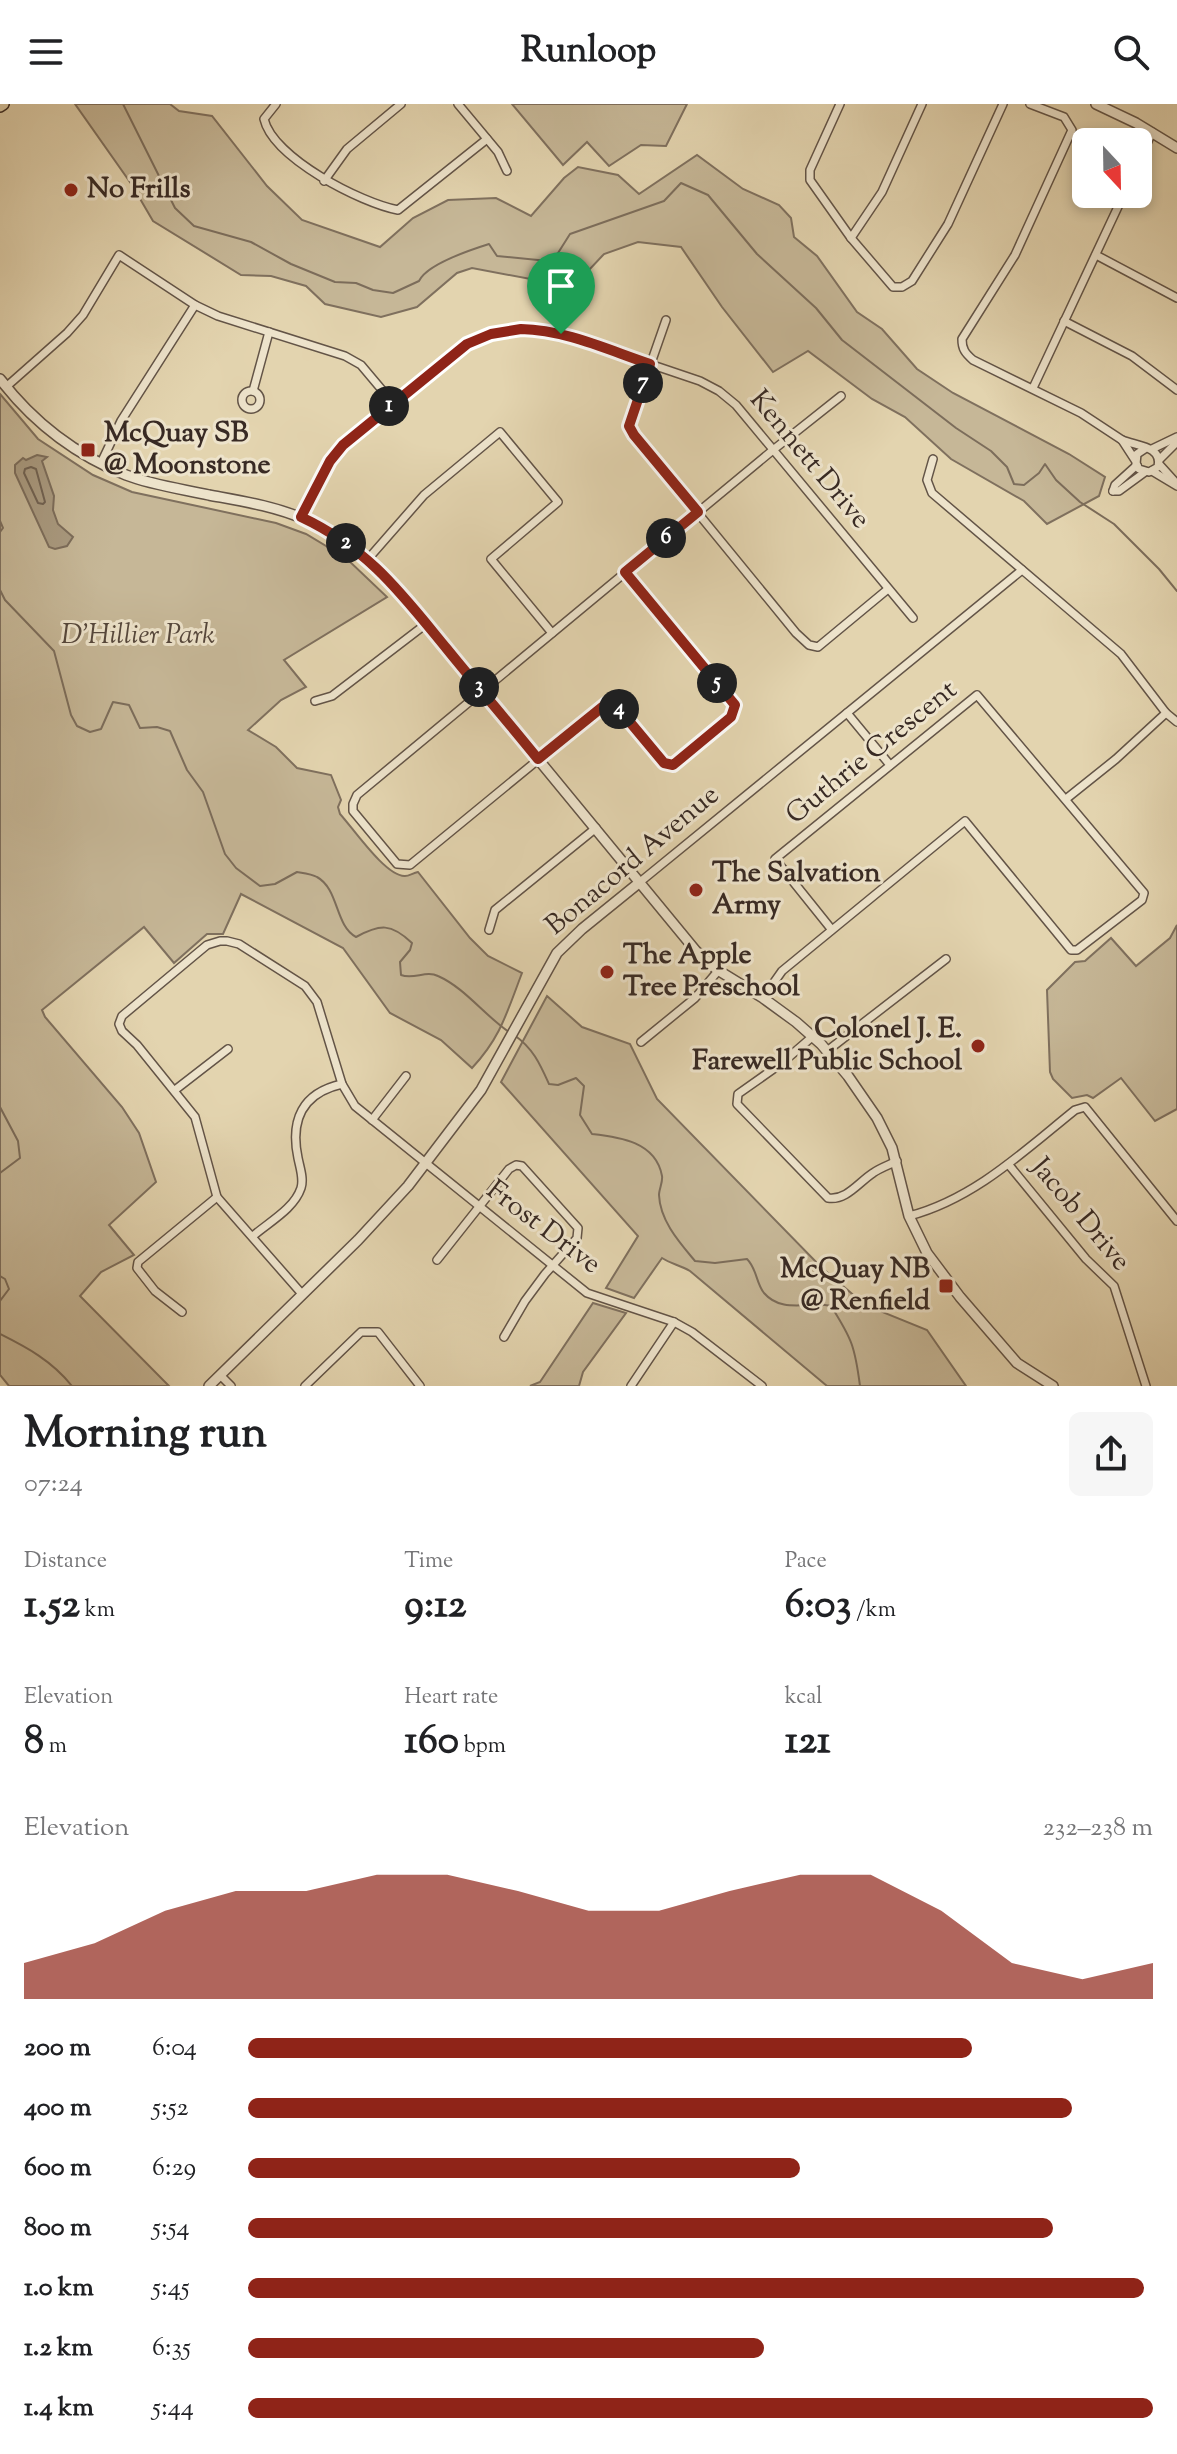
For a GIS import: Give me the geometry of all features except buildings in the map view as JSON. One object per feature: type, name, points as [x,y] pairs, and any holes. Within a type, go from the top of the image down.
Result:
[{"type":"street","points":[[276,104],[264,119],[266,127],[293,156],[324,181],[379,207],[398,210],[487,139]]},
{"type":"street","points":[[324,181],[347,149],[401,104]]},
{"type":"street","points":[[458,104],[498,152],[507,171]]},
{"type":"street","points":[[840,104],[809,174],[810,180],[851,238],[893,287],[902,287],[912,281],[948,224],[1003,104]]},
{"type":"street","points":[[851,238],[882,192],[922,104]]},
{"type":"street","points":[[1030,104],[1064,117],[1072,130],[1015,255],[967,329],[962,346],[973,360],[1081,413],[1122,440],[1158,454],[1159,462],[1177,485]]},
{"type":"street","points":[[1096,104],[1144,128]]},
{"type":"street","points":[[1152,132],[1177,148]]},
{"type":"street","points":[[1033,388],[1118,208]]},
{"type":"street","points":[[393,403],[361,365],[353,360],[218,316],[195,305],[119,255],[83,315],[67,333],[3,383],[30,413],[66,444],[101,463],[127,475],[162,485],[301,517],[335,535],[368,559],[393,583],[696,951],[718,971],[763,998],[827,1051],[866,1101],[886,1134],[897,1161],[909,1216],[927,1253],[1017,1363],[1053,1386]]},
{"type":"street","points":[[1096,255],[1177,298]]},
{"type":"street","points":[[101,463],[121,421],[195,305]]},
{"type":"street","points":[[666,320],[629,426],[796,633],[809,645],[818,647],[888,589]]},
{"type":"street","points":[[1064,321],[1132,356],[1177,390]]},
{"type":"street","name":"Kennett Drive","points":[[301,517],[320,478],[343,445],[467,344],[507,331],[543,330],[700,381],[719,391],[736,405],[913,618]]},
{"type":"street","points":[[253,391],[269,332]]},
{"type":"street","points":[[625,572],[735,705],[731,717],[673,765],[664,763],[614,703],[606,704],[410,865],[397,864],[353,811],[357,795],[625,572],[841,396]]},
{"type":"street","points":[[368,559],[424,495],[500,432],[558,502],[491,559],[552,633]]},
{"type":"street","points":[[1122,440],[1136,463],[1177,485]]},
{"type":"street","points":[[1177,440],[1149,472],[1119,491],[1113,491],[1136,463],[1137,454],[1177,440]]},
{"type":"street","points":[[933,459],[927,480],[932,493],[1121,654],[1166,713],[1177,722]]},
{"type":"street","name":"Bonacord Avenue","points":[[209,1386],[358,1240],[426,1165],[481,1090],[557,953],[582,929],[1022,570]]},
{"type":"street","points":[[315,701],[332,696],[426,624]]},
{"type":"street","name":"Guthrie Crescent","points":[[763,998],[782,971],[965,821],[1071,950],[1077,950],[1142,900],[1144,893],[977,695],[775,859],[832,930]]},
{"type":"street","points":[[847,713],[890,765]]},
{"type":"street","points":[[1066,799],[1166,713]]},
{"type":"street","points":[[489,930],[495,910],[596,828]]},
{"type":"street","points":[[253,1236],[288,1208],[303,1184],[294,1141],[302,1107],[315,1095],[342,1084],[317,1002],[305,986],[239,944],[220,941],[207,945],[122,1016],[119,1024],[195,1117],[217,1197],[302,1294]]},
{"type":"street","points":[[827,1051],[946,959]]},
{"type":"street","points":[[641,1042],[695,998],[718,971]]},
{"type":"street","points":[[812,1037],[738,1094],[737,1104],[828,1198],[843,1196],[874,1172],[897,1161]]},
{"type":"street","points":[[175,1090],[228,1049]]},
{"type":"street","points":[[372,1120],[406,1076]]},
{"type":"street","name":"Frost Drive","points":[[342,1084],[355,1106],[587,1293],[674,1322],[692,1332],[762,1386]]},
{"type":"street","points":[[909,1216],[940,1207],[1009,1165],[1075,1110],[1085,1107],[1177,1221]]},
{"type":"street","points":[[437,1260],[509,1169],[516,1165],[522,1166],[578,1228],[577,1238],[525,1301],[504,1337]]},
{"type":"street","name":"Jacob Drive","points":[[1009,1165],[1086,1259],[1114,1286],[1146,1386]]},
{"type":"street","points":[[182,1312],[155,1291],[137,1268],[138,1262],[217,1197]]},
{"type":"street","points":[[631,1386],[674,1322]]},
{"type":"street","points":[[305,1386],[361,1332],[378,1332],[420,1386]]},
{"type":"street","points":[[220,1375],[231,1386]]},
{"type":"green space","points":[[75,104],[170,104],[179,111],[212,116],[267,186],[302,220],[380,247],[413,218],[448,200],[496,198],[531,216],[564,178],[578,167],[618,175],[639,194],[697,155],[743,189],[779,205],[791,218],[794,237],[817,256],[857,312],[882,329],[917,369],[953,393],[1069,454],[1105,477],[1099,496],[1047,524],[1024,501],[951,459],[905,417],[872,399],[808,351],[773,372],[722,307],[681,247],[638,242],[604,254],[573,287],[472,268],[457,273],[417,307],[381,317],[325,304],[306,286],[271,276],[241,275],[153,221],[132,185]]},
{"type":"green space","points":[[512,104],[687,104],[666,146],[641,145],[609,166],[587,142],[563,165]]},
{"type":"green space","name":"D'Hillier Park","points":[[0,394],[38,439],[93,475],[132,492],[276,523],[306,534],[346,558],[387,597],[284,660],[306,687],[281,700],[248,730],[276,747],[297,768],[331,775],[341,800],[338,807],[340,814],[370,851],[397,874],[407,876],[418,872],[488,956],[522,973],[497,1035],[472,1068],[441,1040],[390,1013],[343,948],[241,894],[223,934],[207,934],[174,963],[144,927],[42,1010],[122,1107],[139,1133],[156,1182],[109,1225],[134,1255],[101,1272],[80,1296],[169,1386],[9,1386],[0,1375]]},
{"type":"green space","points":[[1177,925],[1177,1109],[1155,1121],[1121,1078],[1093,1098],[1087,1095],[1072,1098],[1050,1072],[1047,990],[1075,962],[1085,961],[1111,938],[1136,966],[1170,938]]},
{"type":"green space","points":[[547,996],[582,1027],[630,1044],[657,1099],[821,1267],[865,1305],[927,1330],[966,1386],[827,1386],[690,1271],[662,1258],[634,1298],[606,1288],[638,1236],[501,1082]]},
{"type":"green space","points":[[593,1303],[626,1313],[583,1372],[579,1386],[530,1386],[540,1382]]},
{"type":"water","points":[[37,455],[47,457],[42,461],[54,496],[53,510],[58,524],[73,537],[67,546],[49,547],[15,473],[15,465],[23,458],[26,460]]},
{"type":"waterway","points":[[123,104],[175,208],[194,226],[251,242],[291,264],[335,282],[356,283],[373,290],[393,293],[419,281],[440,263],[489,244],[497,256],[548,261],[558,253],[570,234],[664,201],[681,183],[708,195],[757,254],[816,308],[842,340],[956,428],[991,451],[1007,467],[1014,484],[1024,485],[1045,464],[1056,480],[1080,502],[1114,524],[1177,591]]},
{"type":"waterway","points":[[0,521],[3,528],[0,532]]},
{"type":"waterway","points":[[0,590],[5,600],[54,651],[71,715],[77,726],[90,732],[101,729],[113,702],[129,705],[140,728],[157,727],[170,731],[187,770],[203,792],[225,854],[236,868],[260,886],[275,884],[297,872],[317,877],[329,890],[344,925],[356,937],[385,928],[398,932],[412,943],[400,962],[401,975],[433,974],[448,981],[509,1032]]},
{"type":"waterway","points":[[514,1035],[531,1051],[549,1084],[558,1085],[576,1078],[584,1086],[580,1115],[592,1134],[635,1143],[652,1156],[662,1176],[659,1195],[663,1214],[695,1261],[715,1263],[747,1259],[761,1289],[771,1299],[787,1305],[831,1306],[852,1344],[860,1386]]},
{"type":"waterway","points":[[0,1107],[18,1141],[20,1158],[0,1173]]},
{"type":"waterway","points":[[0,1276],[5,1279],[9,1289],[0,1301]]},
{"type":"waterway","points":[[0,1334],[39,1356],[72,1386]]},
{"type":"place","name":"No Frills","points":[[71,190]]},
{"type":"place","name":"McQuay SB @ Moonstone","points":[[88,450]]},
{"type":"place","name":"The Salvation Army","points":[[696,890]]},
{"type":"place","name":"The Apple Tree Preschool","points":[[607,972]]},
{"type":"place","name":"Colonel J. E. Farewell Public School","points":[[978,1046]]},
{"type":"place","name":"McQuay NB @ Renfield","points":[[946,1286]]},
{"type":"route","points":[[521,329],[561,334],[650,364],[629,426],[698,512],[625,572],[735,705],[731,717],[673,765],[664,763],[614,703],[606,704],[538,759],[393,583],[363,555],[335,535],[301,517],[320,478],[343,445],[467,344],[491,334],[521,329]]}]
